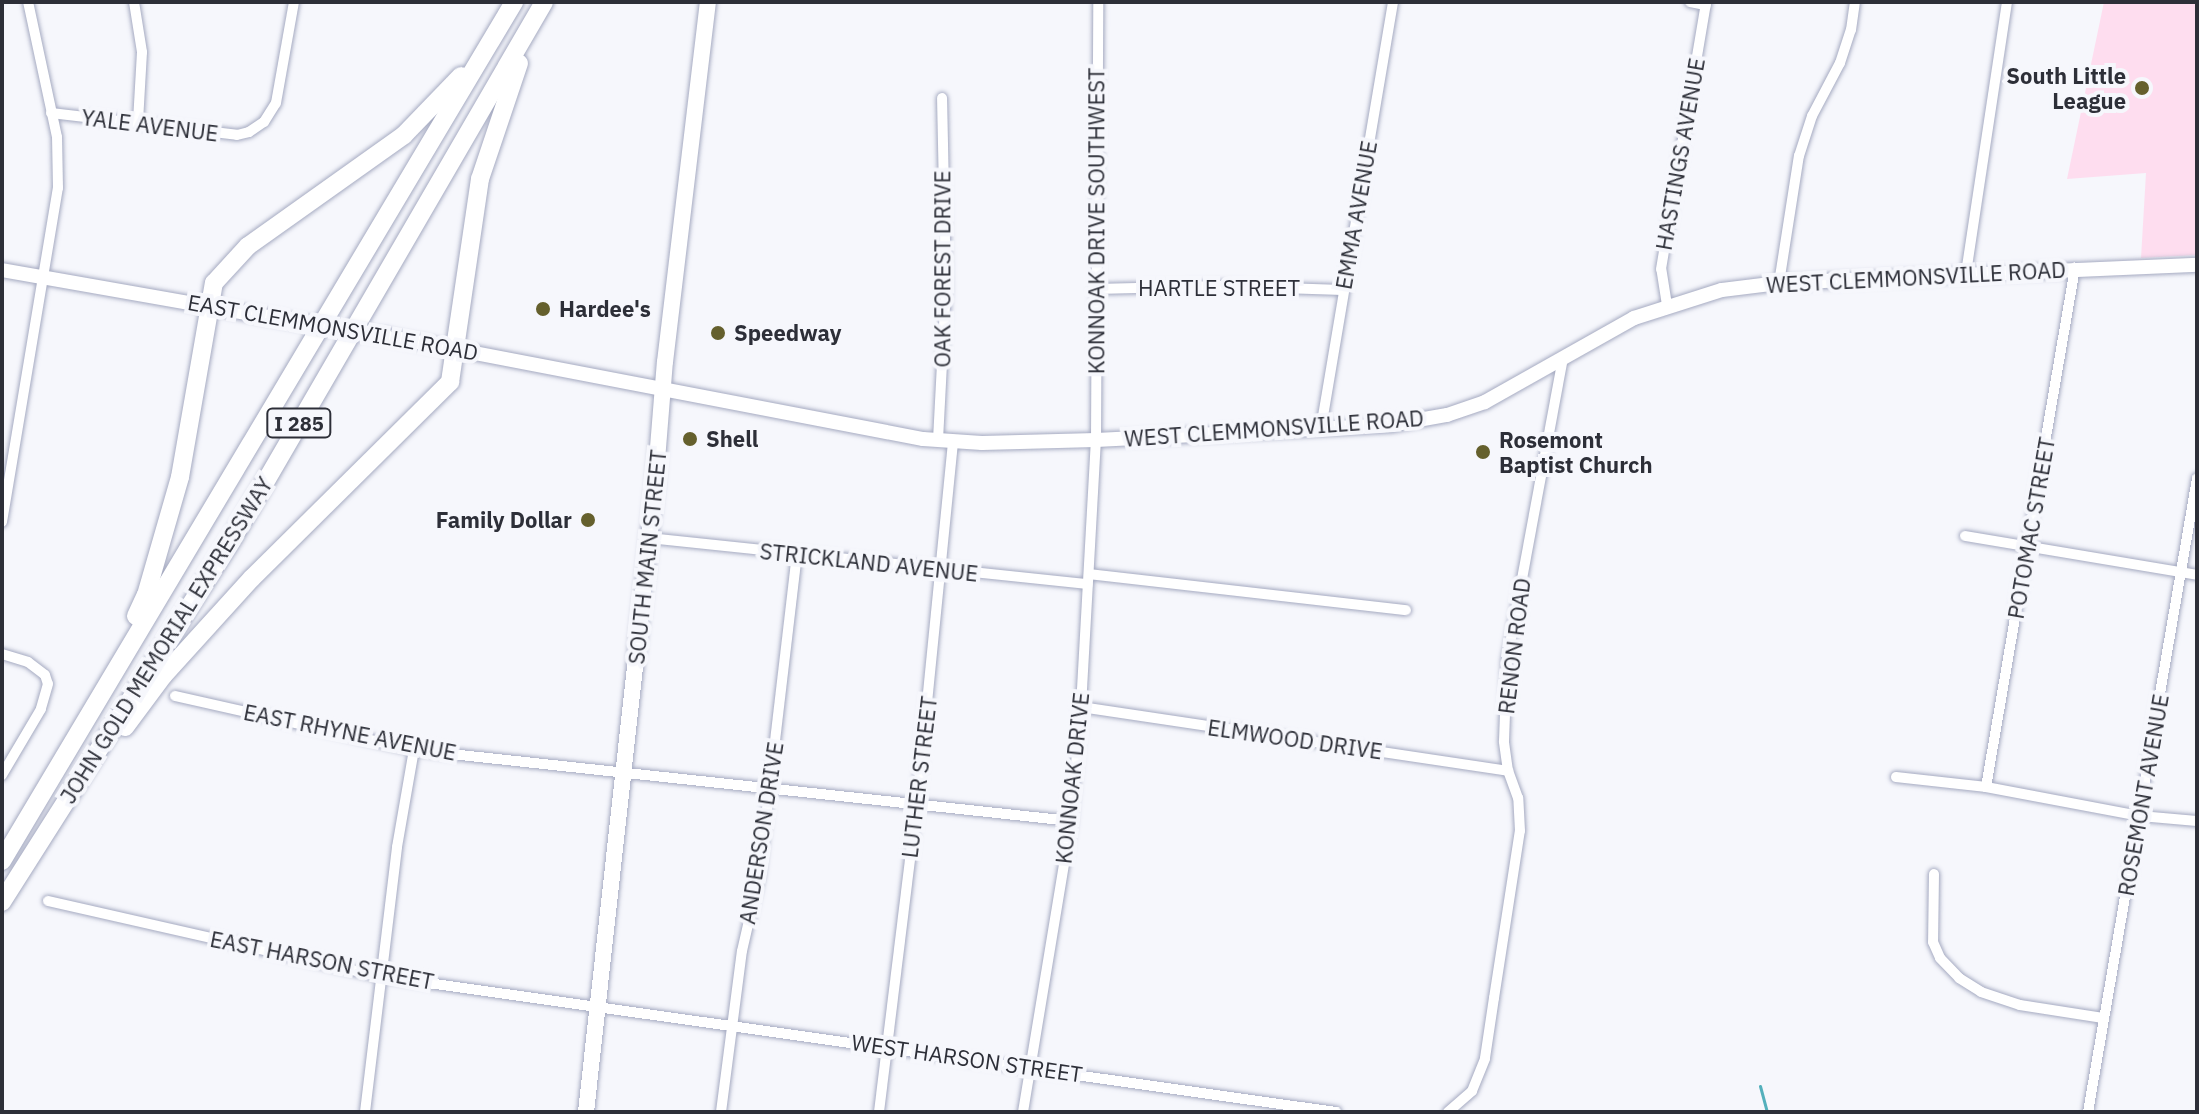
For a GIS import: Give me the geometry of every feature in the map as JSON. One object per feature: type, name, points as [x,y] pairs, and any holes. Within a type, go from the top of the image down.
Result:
[{"type":"highway","name":"JOHN GOLD MEMORIAL EXPRESSWAY","points":[[2,860],[514,2]]},
{"type":"highway","name":"JOHN GOLD MEMORIAL EXPRESSWAY","points":[[2,902],[234,536],[542,6]]},
{"type":"highway","points":[[42,838],[173,665],[252,578],[450,382],[480,179],[502,108],[542,6]]},
{"type":"highway","points":[[2,860],[83,723],[146,595],[180,477],[214,283],[248,246],[404,135],[448,92],[496,34]]},
{"type":"main road","name":"SOUTH MAIN STREET","points":[[586,1112],[663,389],[708,2]]},
{"type":"main road","name":"WEST CLEMMONSVILLE ROAD","points":[[663,389],[946,441],[1096,440],[1390,425],[1447,415],[1485,402],[1634,318],[1722,290],[1779,283],[1966,273],[2197,265]]},
{"type":"main road","name":"EAST CLEMMONSVILLE ROAD","points":[[2,270],[386,336],[663,389]]},
{"type":"street","points":[[2,522],[58,188],[57,137],[28,2]]},
{"type":"street","points":[[134,2],[142,52],[138,122]]},
{"type":"street","name":"YALE AVENUE","points":[[51,113],[237,135],[257,128],[276,103],[294,2]]},
{"type":"street","name":"KONNOAK DRIVE SOUTHWEST","points":[[1096,440],[1098,2]]},
{"type":"street","name":"EMMA AVENUE","points":[[1321,428],[1393,2]]},
{"type":"street","points":[[1690,2],[1706,3]]},
{"type":"street","points":[[1779,283],[1799,156],[1812,116],[1840,63],[1855,2]]},
{"type":"street","points":[[1966,273],[2007,2]]},
{"type":"street","name":"HASTINGS AVENUE","points":[[1667,305],[1661,269],[1706,3]]},
{"type":"street","name":"OAK FOREST DRIVE","points":[[942,98],[946,441]]},
{"type":"street","name":"POTOMAC STREET","points":[[1986,787],[2075,268]]},
{"type":"street","name":"HARTLE STREET","points":[[1095,289],[1221,286],[1343,290]]},
{"type":"street","name":"RENON ROAD","points":[[1448,1112],[1472,1091],[1485,1058],[1520,831],[1518,798],[1508,771],[1503,709],[1507,660],[1563,359]]},
{"type":"street","name":"KONNOAK DRIVE","points":[[1023,1112],[1071,821],[1081,707],[1096,440]]},
{"type":"street","name":"LUTHER STREET","points":[[879,1112],[942,571],[946,441]]},
{"type":"street","name":"ROSEMONT AVENUE","points":[[2088,1112],[2197,478]]},
{"type":"street","points":[[1965,536],[2197,575]]},
{"type":"street","name":"STRICKLAND AVENUE","points":[[649,538],[942,571],[1088,579],[1406,610]]},
{"type":"street","name":"ANDERSON DRIVE","points":[[721,1112],[730,1026],[759,877],[797,554]]},
{"type":"street","points":[[2,654],[28,662],[45,675],[48,684],[41,709],[3,770]]},
{"type":"street","name":"EAST RHYNE AVENUE","points":[[175,696],[414,750],[1071,821]]},
{"type":"street","name":"ELMWOOD DRIVE","points":[[1081,707],[1508,771]]},
{"type":"street","points":[[365,1112],[379,976],[414,750]]},
{"type":"street","points":[[1896,777],[1986,787],[2140,816],[2197,821]]},
{"type":"street","points":[[1934,874],[1933,942],[1940,958],[1959,978],[1981,992],[2020,1005],[2103,1018]]},
{"type":"street","name":"EAST HARSON STREET","points":[[48,901],[379,976],[597,1005]]},
{"type":"street","name":"WEST HARSON STREET","points":[[597,1005],[1336,1112]]},
{"type":"shaded area","name":"South Little League","points":[[2104,2],[2197,2],[2197,255],[2141,258],[2146,173],[2067,179]]},
{"type":"waterway","points":[[1760,1086],[1767,1112]]},
{"type":"place","name":"South Little League","points":[[2142,88]]},
{"type":"place","name":"Hardee's","points":[[543,309]]},
{"type":"place","name":"Speedway","points":[[718,333]]},
{"type":"place","name":"Shell","points":[[690,439]]},
{"type":"place","name":"Rosemont Baptist Church","points":[[1483,452]]},
{"type":"place","name":"Family Dollar","points":[[588,520]]}]
